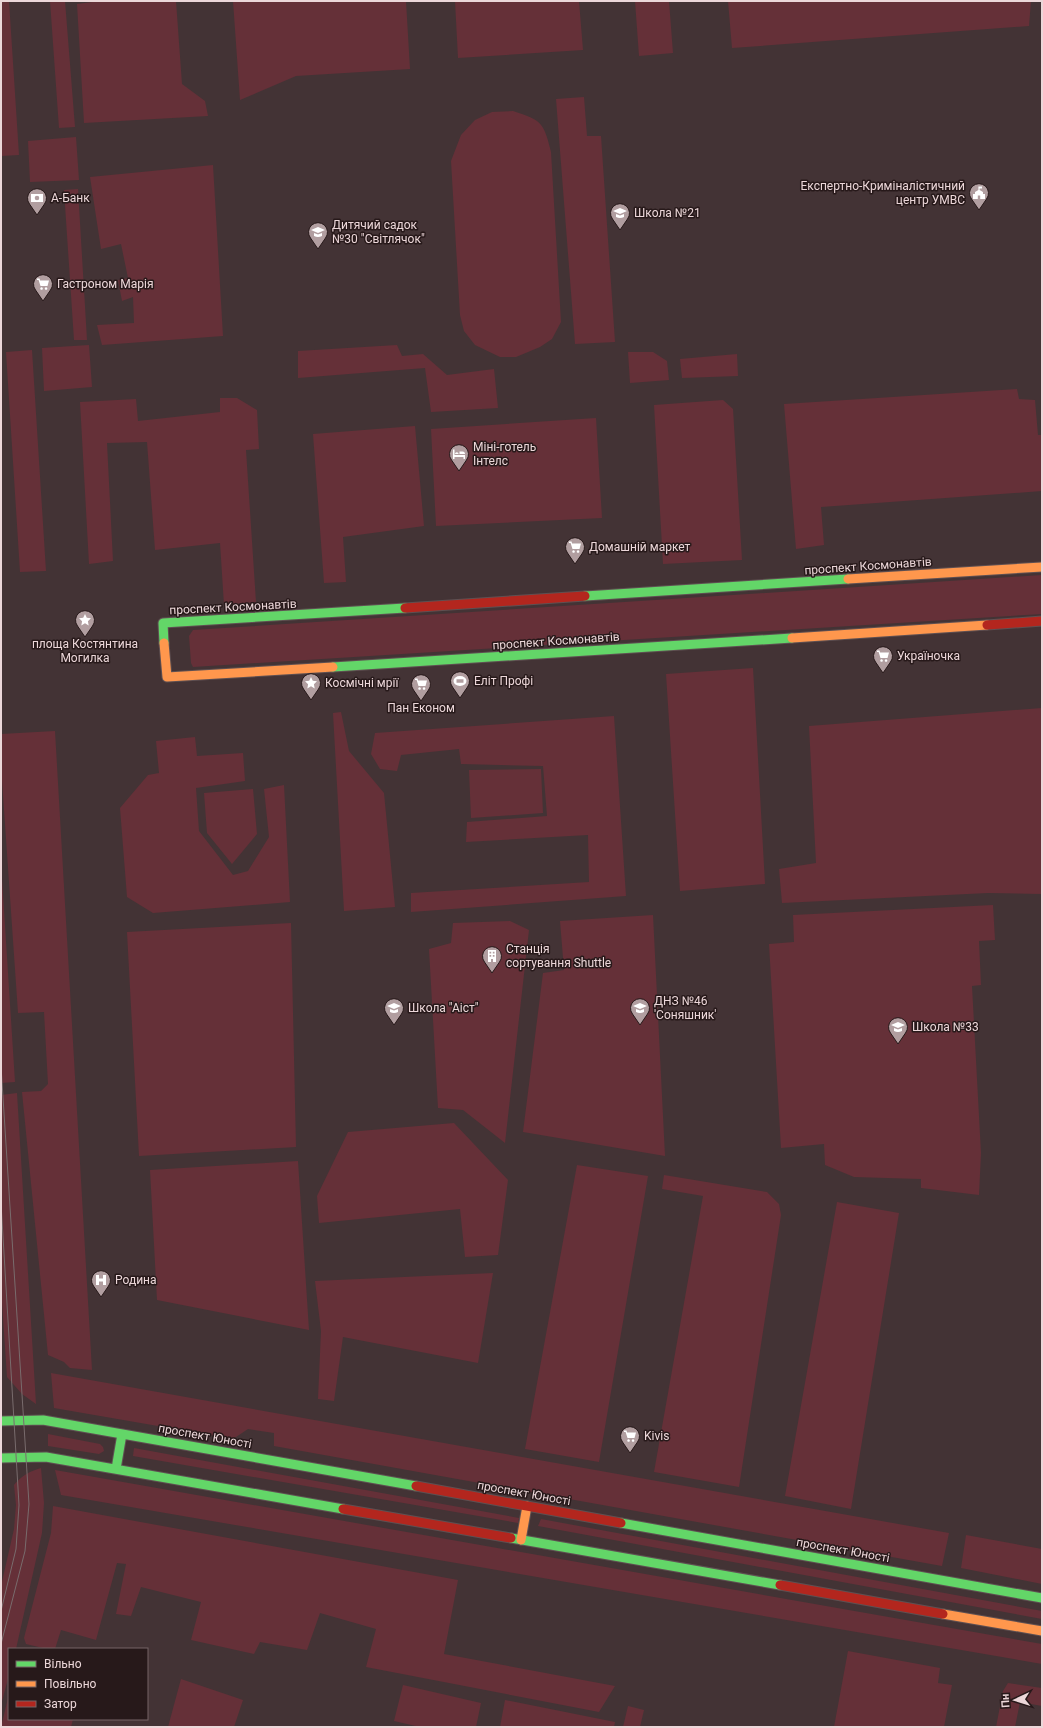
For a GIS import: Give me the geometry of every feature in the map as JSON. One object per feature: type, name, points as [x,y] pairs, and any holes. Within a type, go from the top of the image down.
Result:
[{"type":"main road","name":"проспект Космонавтів","points":[[1042,567],[163,623],[167,677],[468,659],[1042,621]]},
{"type":"main road","name":"проспект Юності","points":[[1,1421],[43,1420],[1042,1598]]},
{"type":"main road","points":[[116,1469],[122,1434]]},
{"type":"main road","points":[[1,1458],[46,1457],[1042,1632]]},
{"type":"main road","points":[[521,1540],[527,1506]]},
{"type":"shaded area","points":[[1,1],[9,1],[19,155],[1,156]]},
{"type":"shaded area","points":[[50,1],[65,1],[75,127],[59,128]]},
{"type":"shaded area","points":[[100,1],[176,1],[182,84],[205,101],[208,116],[84,123],[77,4]]},
{"type":"shaded area","points":[[233,1],[406,1],[410,69],[296,76],[240,100]]},
{"type":"shaded area","points":[[455,1],[579,1],[583,50],[458,58]]},
{"type":"shaded area","points":[[635,1],[669,1],[673,53],[639,56]]},
{"type":"shaded area","points":[[728,1],[1031,1],[1029,26],[732,48]]},
{"type":"shaded area","points":[[584,97],[587,136],[601,136],[615,342],[575,344],[556,99]]},
{"type":"shaded area","points":[[513,111],[530,117],[540,124],[544,129],[551,152],[561,322],[552,339],[540,347],[516,357],[500,357],[475,345],[464,331],[460,315],[451,161],[461,135],[475,120],[492,112]]},
{"type":"shaded area","points":[[76,137],[79,180],[30,182],[28,141]]},
{"type":"shaded area","points":[[213,165],[223,336],[102,345],[97,325],[134,323],[133,297],[122,301],[118,280],[128,278],[121,244],[101,249],[90,177]]},
{"type":"shaded area","points":[[78,189],[87,340],[74,340],[64,190]]},
{"type":"shaded area","points":[[89,345],[92,387],[44,391],[42,348]]},
{"type":"shaded area","points":[[397,345],[402,356],[423,354],[447,375],[494,369],[498,408],[431,412],[425,368],[298,378],[298,351]]},
{"type":"shaded area","points":[[32,350],[46,571],[20,572],[6,352]]},
{"type":"shaded area","points":[[628,352],[653,352],[667,361],[669,380],[630,383]]},
{"type":"shaded area","points":[[737,354],[738,376],[682,378],[680,359]]},
{"type":"shaded area","points":[[1017,389],[1019,399],[1035,400],[1038,435],[1042,435],[1042,491],[821,507],[824,545],[796,549],[784,404]]},
{"type":"shaded area","points":[[220,398],[237,398],[257,410],[259,449],[246,450],[256,602],[224,605],[220,543],[155,550],[147,442],[107,443],[113,561],[89,564],[80,402],[136,399],[138,421],[220,412]]},
{"type":"shaded area","points":[[723,400],[733,409],[742,560],[663,564],[654,405]]},
{"type":"shaded area","points":[[596,418],[602,518],[436,526],[431,429]]},
{"type":"shaded area","points":[[415,426],[424,526],[343,537],[346,582],[324,583],[313,434]]},
{"type":"shaded area","points":[[1042,575],[1042,614],[193,667],[191,663],[189,636],[193,630]]},
{"type":"shaded area","points":[[753,668],[765,884],[680,891],[666,674]]},
{"type":"shaded area","points":[[1042,708],[1042,894],[988,893],[782,903],[779,869],[816,863],[809,726]]},
{"type":"shaded area","points":[[341,712],[349,751],[384,793],[395,907],[344,911],[333,713]]},
{"type":"shaded area","points":[[614,716],[626,896],[411,912],[411,893],[589,882],[588,835],[466,842],[467,822],[547,816],[543,766],[461,764],[459,749],[401,755],[397,771],[380,769],[371,754],[375,733]]},
{"type":"shaded area","points":[[55,731],[92,1370],[70,1368],[64,1362],[48,1355],[22,1092],[41,1091],[48,1084],[44,1012],[18,1013],[1,766],[1,734]]},
{"type":"shaded area","points":[[195,737],[197,756],[243,753],[245,781],[196,788],[199,831],[233,875],[248,871],[269,837],[264,789],[284,785],[290,902],[153,913],[127,897],[120,808],[148,775],[159,773],[156,741]]},
{"type":"shaded area","points":[[541,769],[543,813],[471,818],[469,770]]},
{"type":"shaded area","points":[[253,789],[257,834],[232,864],[207,833],[204,793]]},
{"type":"shaded area","points":[[1,863],[15,1082],[1,1083]]},
{"type":"shaded area","name":"Школа №33","points":[[993,905],[995,940],[979,941],[981,985],[972,986],[981,1153],[979,1195],[921,1188],[921,1179],[854,1177],[825,1165],[824,1144],[781,1148],[769,944],[794,942],[793,915]]},
{"type":"shaded area","points":[[653,915],[665,1156],[523,1132],[543,973],[564,970],[560,921]]},
{"type":"shaded area","points":[[510,921],[529,930],[505,1143],[463,1110],[438,1108],[429,949],[451,943],[453,923]]},
{"type":"shaded area","points":[[291,923],[296,1147],[139,1156],[127,932]]},
{"type":"shaded area","points":[[17,1093],[36,1404],[22,1394],[7,1377],[1,1288],[1,1095]]},
{"type":"shaded area","points":[[454,1123],[508,1180],[498,1255],[465,1257],[460,1209],[319,1223],[317,1196],[348,1132]]},
{"type":"shaded area","points":[[298,1161],[309,1330],[157,1300],[150,1170]]},
{"type":"shaded area","points":[[577,1165],[648,1176],[599,1462],[525,1449]]},
{"type":"shaded area","points":[[664,1175],[767,1192],[779,1204],[781,1215],[739,1487],[654,1472],[703,1196],[662,1189]]},
{"type":"shaded area","points":[[837,1202],[899,1213],[851,1509],[785,1496]]},
{"type":"shaded area","points":[[493,1273],[478,1363],[343,1337],[334,1401],[318,1399],[321,1331],[315,1281]]},
{"type":"shaded area","points":[[51,1373],[949,1533],[942,1566],[274,1446],[274,1433],[248,1429],[233,1439],[54,1408]]},
{"type":"shaded area","points":[[48,1434],[100,1444],[104,1451],[99,1454],[48,1446]]},
{"type":"shaded area","points":[[134,1448],[519,1518],[518,1523],[133,1456]]},
{"type":"shaded area","points":[[41,1468],[44,1503],[42,1533],[16,1648],[8,1648],[8,1679],[1,1705],[1,1586],[14,1529],[16,1505],[14,1485],[26,1474]]},
{"type":"shaded area","points":[[55,1470],[1042,1644],[1042,1664],[61,1495]]},
{"type":"shaded area","points":[[53,1506],[458,1580],[444,1654],[615,1686],[599,1712],[366,1667],[376,1629],[320,1613],[307,1650],[260,1642],[254,1654],[191,1640],[201,1602],[141,1587],[131,1616],[116,1614],[126,1564],[117,1563],[96,1640],[61,1630],[55,1648],[43,1648],[26,1644],[24,1638],[51,1533]]},
{"type":"shaded area","points":[[541,1519],[1042,1611],[1042,1619],[538,1526]]},
{"type":"shaded area","points":[[966,1535],[1042,1549],[1042,1584],[961,1568]]},
{"type":"shaded area","points":[[848,1651],[940,1668],[938,1683],[952,1685],[944,1727],[834,1727]]},
{"type":"shaded area","points":[[181,1679],[243,1700],[234,1727],[168,1727]]},
{"type":"shaded area","points":[[1008,1683],[1042,1688],[1042,1706],[1020,1702],[1015,1727],[996,1727],[1003,1691]]},
{"type":"shaded area","points":[[403,1685],[481,1703],[476,1727],[420,1727],[394,1721]]},
{"type":"shaded area","points":[[8,1698],[8,1720],[73,1720],[71,1727],[1,1727]]},
{"type":"shaded area","points":[[505,1700],[615,1722],[614,1727],[500,1727]]},
{"type":"shaded area","points":[[628,1706],[644,1710],[640,1727],[623,1727]]},
{"type":"tram line","points":[[1,1066],[29,1504],[25,1551],[1,1644]]},
{"type":"tram line","points":[[1,1203],[19,1505],[16,1549],[1,1611]]},
{"type":"traffic: fast","points":[[585,596],[848,579]]},
{"type":"traffic: fast","points":[[164,643],[163,623],[405,608]]},
{"type":"traffic: fast","points":[[333,667],[792,638]]},
{"type":"traffic: fast","points":[[1,1421],[43,1420],[416,1486]]},
{"type":"traffic: fast","points":[[116,1469],[122,1434]]},
{"type":"traffic: fast","points":[[1,1458],[46,1457],[343,1509]]},
{"type":"traffic: fast","points":[[621,1523],[1042,1598]]},
{"type":"traffic: fast","points":[[511,1538],[780,1585]]},
{"type":"traffic: slow","points":[[848,579],[1042,567]]},
{"type":"traffic: slow","points":[[792,638],[987,625]]},
{"type":"traffic: slow","points":[[164,643],[167,677],[333,667]]},
{"type":"traffic: slow","points":[[521,1540],[527,1506]]},
{"type":"traffic: slow","points":[[943,1614],[1042,1631]]},
{"type":"traffic: jam","points":[[405,608],[585,596]]},
{"type":"traffic: jam","points":[[987,625],[1042,621]]},
{"type":"traffic: jam","points":[[416,1486],[621,1523]]},
{"type":"traffic: jam","points":[[343,1509],[511,1538]]},
{"type":"traffic: jam","points":[[780,1585],[943,1614]]},
{"type":"place","name":"Експертно-Криміналістичний центр УМВС","points":[[979,210]]},
{"type":"place","name":"А-Банк","points":[[37,215]]},
{"type":"place","name":"Школа №21","points":[[620,230]]},
{"type":"place","name":"Дитячий садок №30 \"Світлячок\"","points":[[318,249]]},
{"type":"place","name":"Гастроном Марія","points":[[43,301]]},
{"type":"place","name":"Міні-готель Інтелс","points":[[459,471]]},
{"type":"place","name":"Домашній маркет","points":[[575,564]]},
{"type":"place","name":"площа Костянтина Могилка","points":[[85,637]]},
{"type":"place","name":"Україночка","points":[[883,673]]},
{"type":"place","name":"Еліт Профі","points":[[460,698]]},
{"type":"place","name":"Космічні мрії","points":[[311,700]]},
{"type":"place","name":"Пан Економ","points":[[421,701]]},
{"type":"place","name":"Станція сортування Shuttle","points":[[492,973]]},
{"type":"place","name":"Школа \"Аіст\"","points":[[394,1025]]},
{"type":"place","name":"ДНЗ №46 'Соняшник'","points":[[640,1025]]},
{"type":"place","name":"Школа №33","points":[[898,1044]]},
{"type":"place","name":"Родина","points":[[101,1297]]},
{"type":"place","name":"Kivis","points":[[630,1453]]}]
